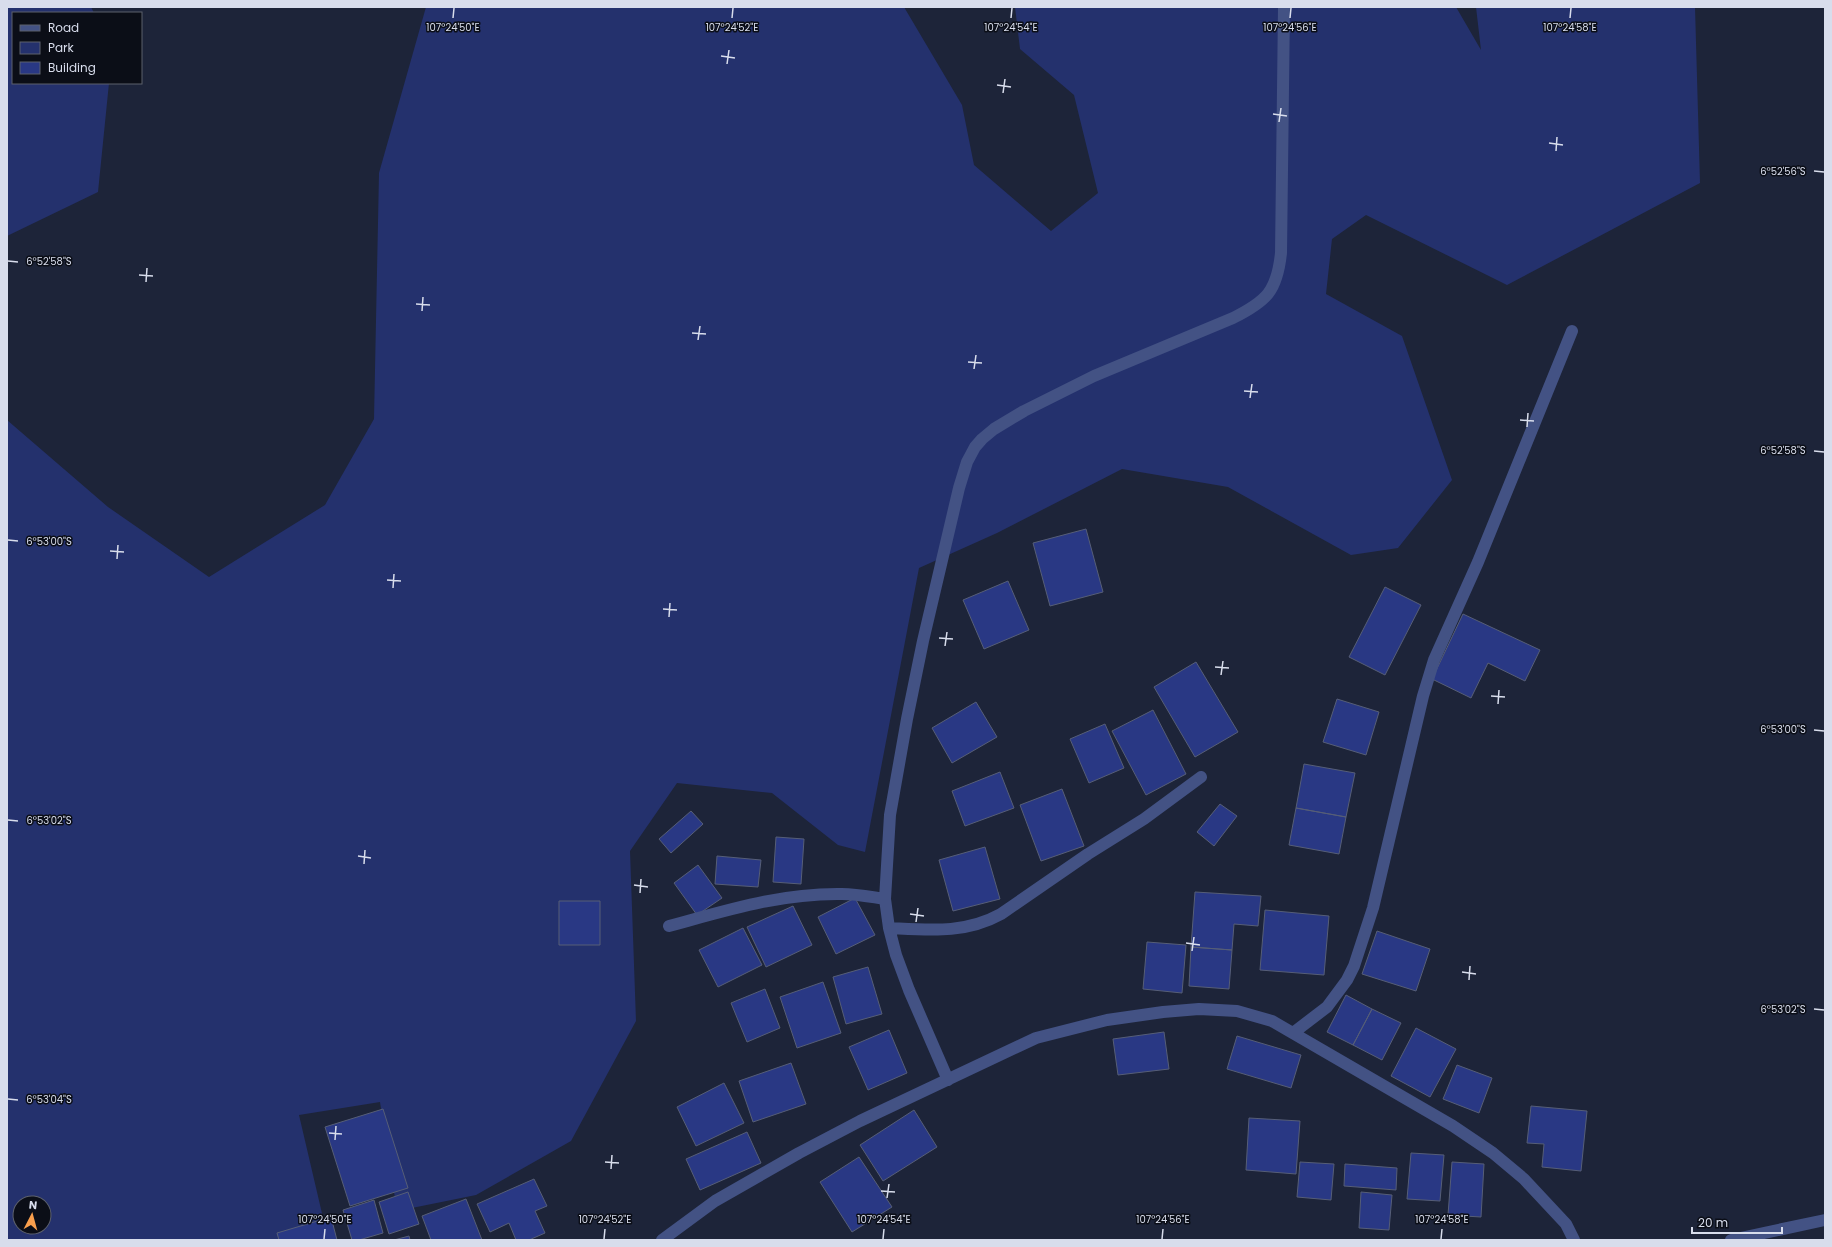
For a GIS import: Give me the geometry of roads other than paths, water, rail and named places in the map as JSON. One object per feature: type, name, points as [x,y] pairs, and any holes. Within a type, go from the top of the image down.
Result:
[{"type":"street","points":[[948,1080],[908,990],[896,955],[889,928],[885,899],[890,815],[907,719],[923,641],[959,488],[967,462],[975,447],[994,429],[1024,411],[1094,376],[1216,326],[1245,312],[1266,296],[1274,287],[1279,271],[1281,253],[1284,7]]},
{"type":"street","points":[[1294,1033],[1327,1008],[1347,980],[1354,966],[1373,908],[1423,696],[1434,660],[1451,619],[1478,562],[1572,331]]},
{"type":"street","points":[[889,928],[942,930],[963,928],[986,922],[1088,854],[1144,819],[1201,778]]},
{"type":"street","points":[[669,926],[770,899],[845,894],[885,899]]},
{"type":"street","points":[[662,1240],[715,1201],[799,1153],[860,1121],[1036,1038],[1107,1020],[1162,1012],[1199,1009],[1236,1011],[1272,1021],[1453,1126],[1493,1153],[1524,1179],[1566,1224],[1574,1240]]},
{"type":"street","points":[[1731,1240],[1825,1220]]}]
